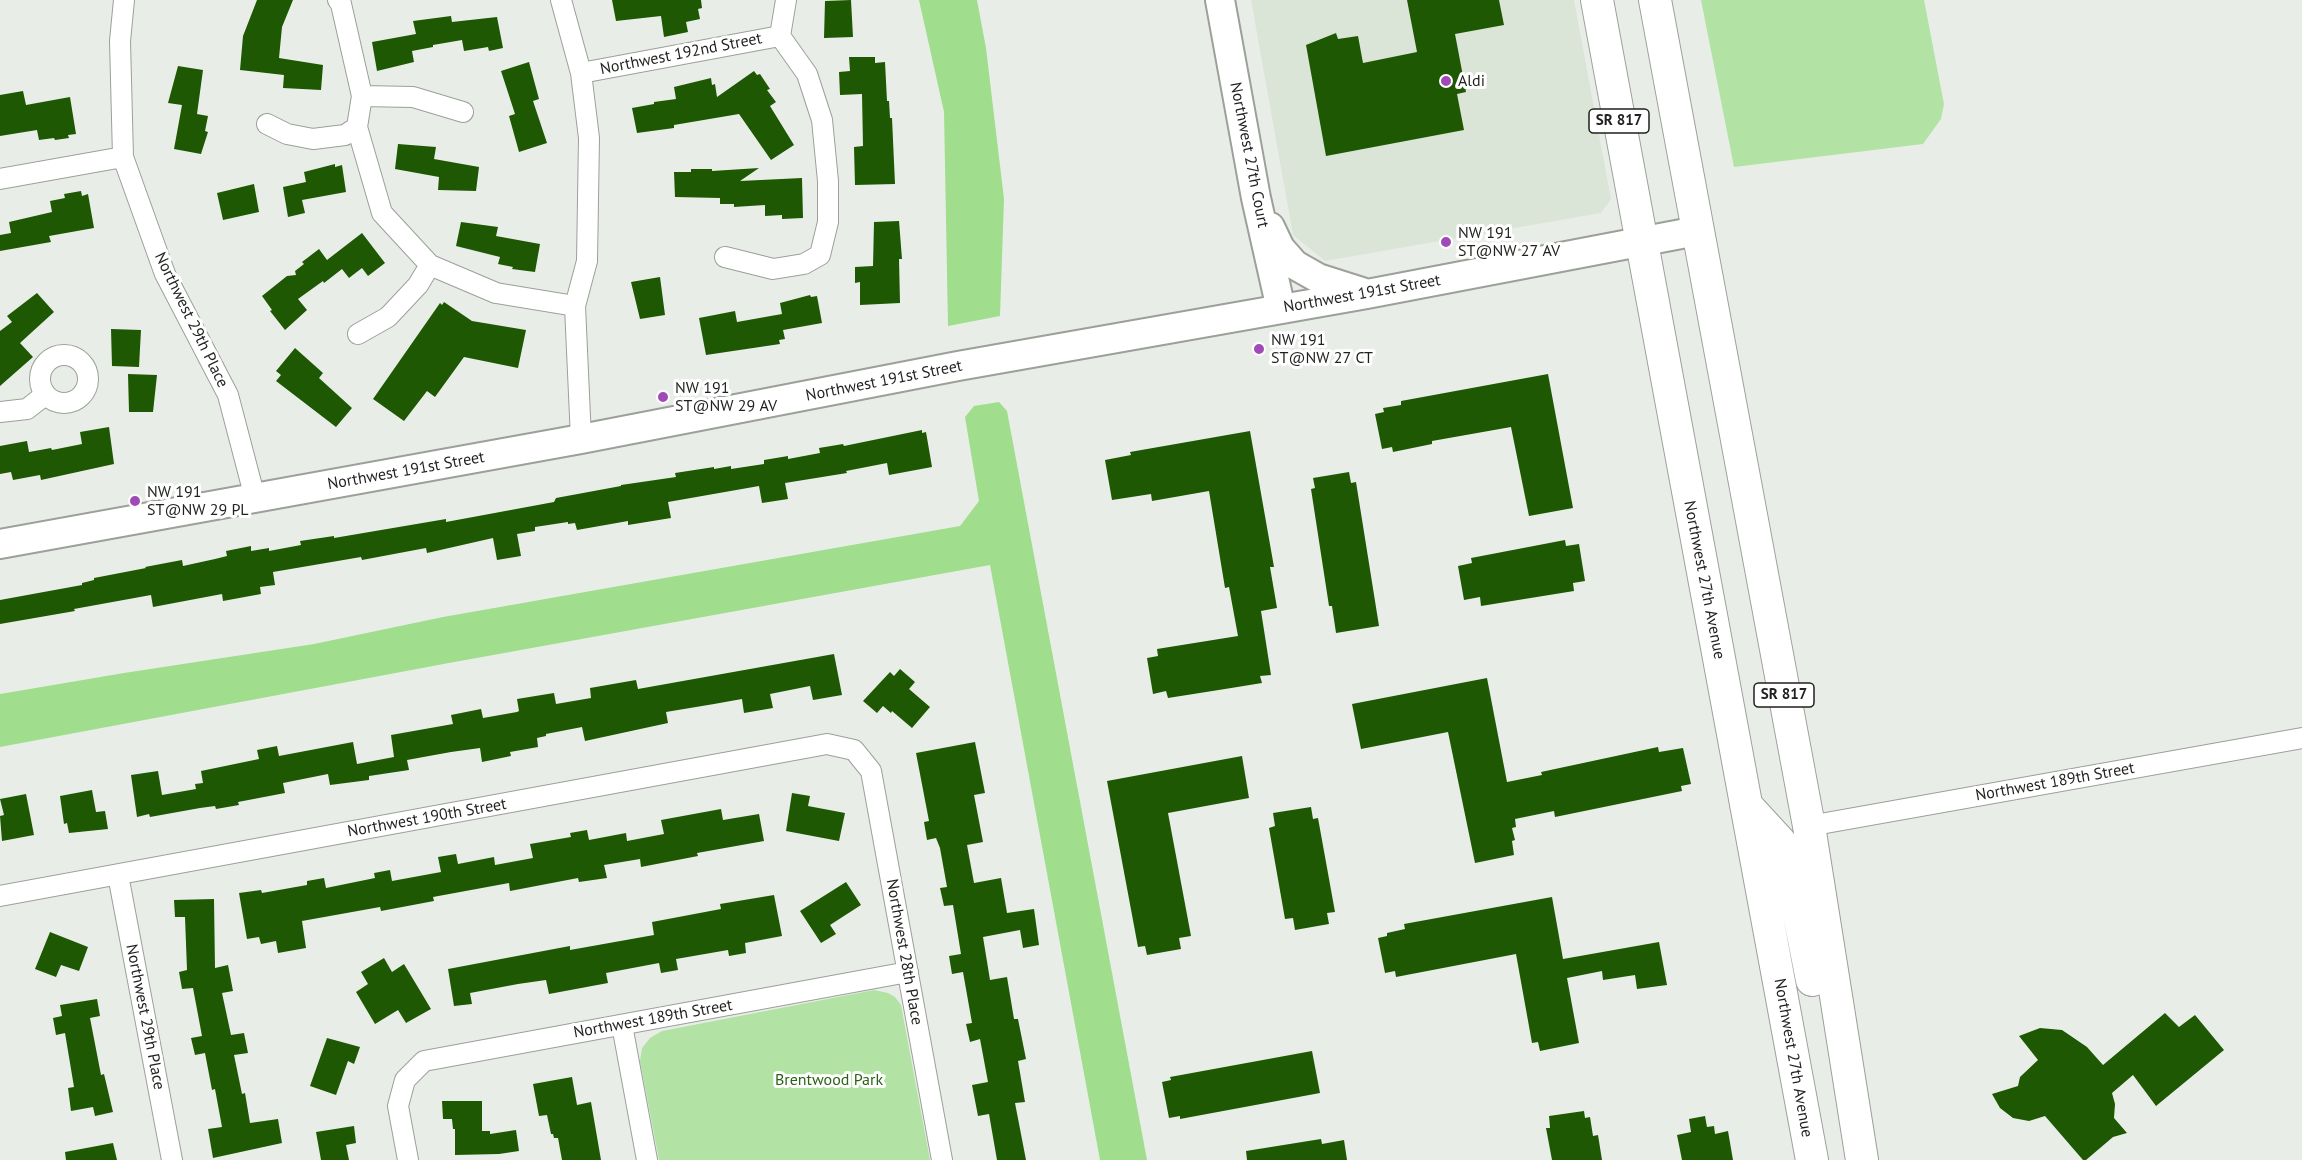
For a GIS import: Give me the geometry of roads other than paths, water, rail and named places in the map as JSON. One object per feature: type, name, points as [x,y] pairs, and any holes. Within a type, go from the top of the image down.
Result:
[{"type":"main road","name":"Northwest 27th Avenue","points":[[1597,0],[1812,1160]]},
{"type":"main road","name":"SR 817","points":[[1654,0],[1809,826],[1862,1160]]},
{"type":"main road","points":[[1746,805],[1780,842],[1788,859],[1829,1074],[1853,1106]]},
{"type":"street","name":"Northwest 29th Place","points":[[124,0],[120,41],[123,157],[165,274],[228,395],[255,498]]},
{"type":"street","points":[[338,0],[341,4],[362,96],[357,127],[382,213],[430,266],[496,293],[575,306]]},
{"type":"street","points":[[561,0],[581,73],[589,138],[587,261],[575,306],[581,439]]},
{"type":"street","points":[[725,257],[773,268],[804,264],[820,255],[828,222],[828,181],[822,120],[807,74],[780,36],[786,0]]},
{"type":"street","name":"Northwest 27th Court","points":[[1220,0],[1256,198],[1281,309]]},
{"type":"street","name":"Northwest 192nd Street","points":[[581,73],[780,36]]},
{"type":"street","points":[[362,96],[413,97],[464,112]]},
{"type":"street","points":[[267,124],[287,135],[313,139],[345,135],[357,127]]},
{"type":"street","points":[[0,179],[123,157]]},
{"type":"street","points":[[1256,198],[1280,248],[1295,265],[1317,278],[1367,294]]},
{"type":"street","name":"Northwest 191st Street","points":[[0,544],[581,439],[958,366],[1367,294],[1697,231]]},
{"type":"street","points":[[358,334],[388,317],[418,285],[430,266]]},
{"type":"street","points":[[0,412],[27,409],[45,395]]},
{"type":"street","name":"Northwest 189th Street","points":[[1809,826],[2302,738]]},
{"type":"street","name":"Northwest 190th Street","points":[[0,896],[827,744],[854,750]]},
{"type":"street","name":"Northwest 28th Place","points":[[854,750],[871,771],[942,1160]]},
{"type":"street","name":"Northwest 29th Place","points":[[118,875],[172,1160]]},
{"type":"street","name":"Northwest 189th Street","points":[[408,1160],[398,1106],[405,1080],[424,1061],[908,972]]},
{"type":"street","points":[[622,1025],[647,1160]]},
{"type":"place","name":"Aldi","points":[[1446,81]]},
{"type":"place","name":"NW 191 ST@NW 27 AV","points":[[1446,242]]},
{"type":"place","name":"NW 191 ST@NW 27 CT","points":[[1259,349]]},
{"type":"place","name":"NW 191 ST@NW 29 AV","points":[[663,397]]},
{"type":"place","name":"NW 191 ST@NW 29 PL","points":[[135,501]]},
{"type":"park label","name":"Brentwood Park","points":[[829,1080]]}]
